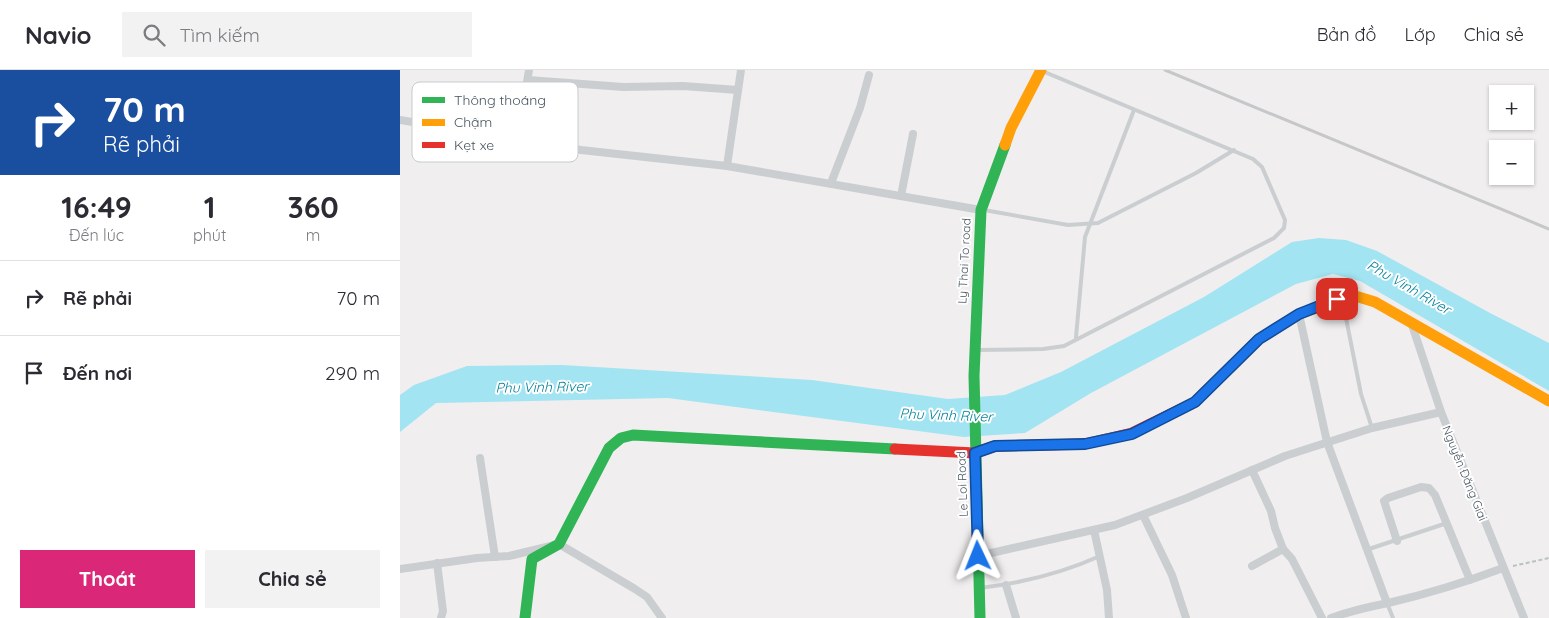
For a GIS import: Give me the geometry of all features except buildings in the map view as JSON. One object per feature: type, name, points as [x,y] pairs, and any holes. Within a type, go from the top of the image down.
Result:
[{"type":"street","points":[[529,70],[528,80],[555,82]]},
{"type":"street","points":[[727,166],[741,70]]},
{"type":"street","name":"Ly Thai To road","points":[[974,376],[980,210],[1010,128],[1040,70]]},
{"type":"street","points":[[831,183],[860,108],[870,75]]},
{"type":"street","points":[[578,84],[624,87],[683,86],[738,90]]},
{"type":"street","points":[[901,196],[913,134]]},
{"type":"street","points":[[578,150],[727,166],[980,210]]},
{"type":"street","points":[[525,618],[532,559],[559,544],[609,448],[621,438],[633,435],[975,453],[995,446],[1085,444],[1132,434],[1195,402],[1259,339],[1299,314],[1352,295],[1375,302],[1412,325],[1549,402]]},
{"type":"street","points":[[1299,314],[1327,442],[1369,549],[1387,603]]},
{"type":"street","name":"Nguyễn Đăng Giai","points":[[1412,325],[1441,412],[1524,618]]},
{"type":"street","name":"Le Loi Road","points":[[974,376],[974,440],[980,618]]},
{"type":"street","points":[[978,556],[1094,530],[1142,515],[1327,442],[1372,428],[1441,412]]},
{"type":"street","points":[[480,458],[495,557]]},
{"type":"street","points":[[1252,470],[1271,511],[1283,549],[1292,559],[1322,618]]},
{"type":"street","points":[[1397,541],[1384,504],[1388,498],[1426,486],[1435,495],[1470,580]]},
{"type":"street","points":[[1142,515],[1172,575],[1186,618]]},
{"type":"street","points":[[1094,530],[1107,590],[1110,618]]},
{"type":"street","points":[[400,569],[495,557],[559,544],[647,597],[662,618]]},
{"type":"street","points":[[1252,566],[1283,549]]},
{"type":"street","points":[[437,563],[443,606],[441,618]]},
{"type":"street","points":[[1331,618],[1366,606],[1387,603],[1470,580],[1503,568]]},
{"type":"street","points":[[1006,585],[1016,618]]},
{"type":"lane","points":[[974,350],[1053,348],[1064,346],[1076,337],[1196,279],[1280,233],[1285,220],[1262,168],[1253,159],[1040,70]]},
{"type":"lane","points":[[1076,337],[1083,247],[1089,225],[1134,110]]},
{"type":"lane","points":[[980,210],[1068,225],[1089,225],[1108,220],[1196,173],[1234,150]]},
{"type":"lane","points":[[1345,313],[1361,394],[1372,428]]},
{"type":"lane","points":[[1369,549],[1447,523]]},
{"type":"lane","points":[[979,588],[1006,585],[1068,571],[1100,556]]},
{"type":"lane","points":[[1387,603],[1393,618]]},
{"type":"path","points":[[1503,568],[1549,558]]},
{"type":"water","name":"Phu Vinh River","points":[[1319,238],[1346,240],[1377,251],[1549,343],[1549,391],[1360,281],[1333,274],[1296,284],[1091,393],[1025,433],[964,437],[668,398],[436,403],[400,432],[400,395],[414,385],[467,366],[562,365],[812,380],[948,399],[1005,395],[1061,372],[1204,297],[1292,242]]},
{"type":"railway","points":[[1165,70],[1549,229]]},
{"type":"traffic: fast","points":[[980,618],[974,376],[981,210],[1005,145]]},
{"type":"traffic: fast","points":[[525,618],[532,559],[559,544],[609,448],[621,438],[633,435],[895,449]]},
{"type":"traffic: slow","points":[[1005,145],[1011,128],[1041,70]]},
{"type":"traffic: slow","points":[[1181,409],[1195,402],[1259,339],[1299,314],[1352,295],[1375,302],[1549,401]]},
{"type":"traffic: jam","points":[[895,449],[975,453],[995,446],[1085,444],[1132,433],[1181,409]]},
{"type":"route","points":[[978,556],[975,453],[995,446],[1085,444],[1132,434],[1195,402],[1259,339],[1283,323],[1299,314],[1337,299]]}]
